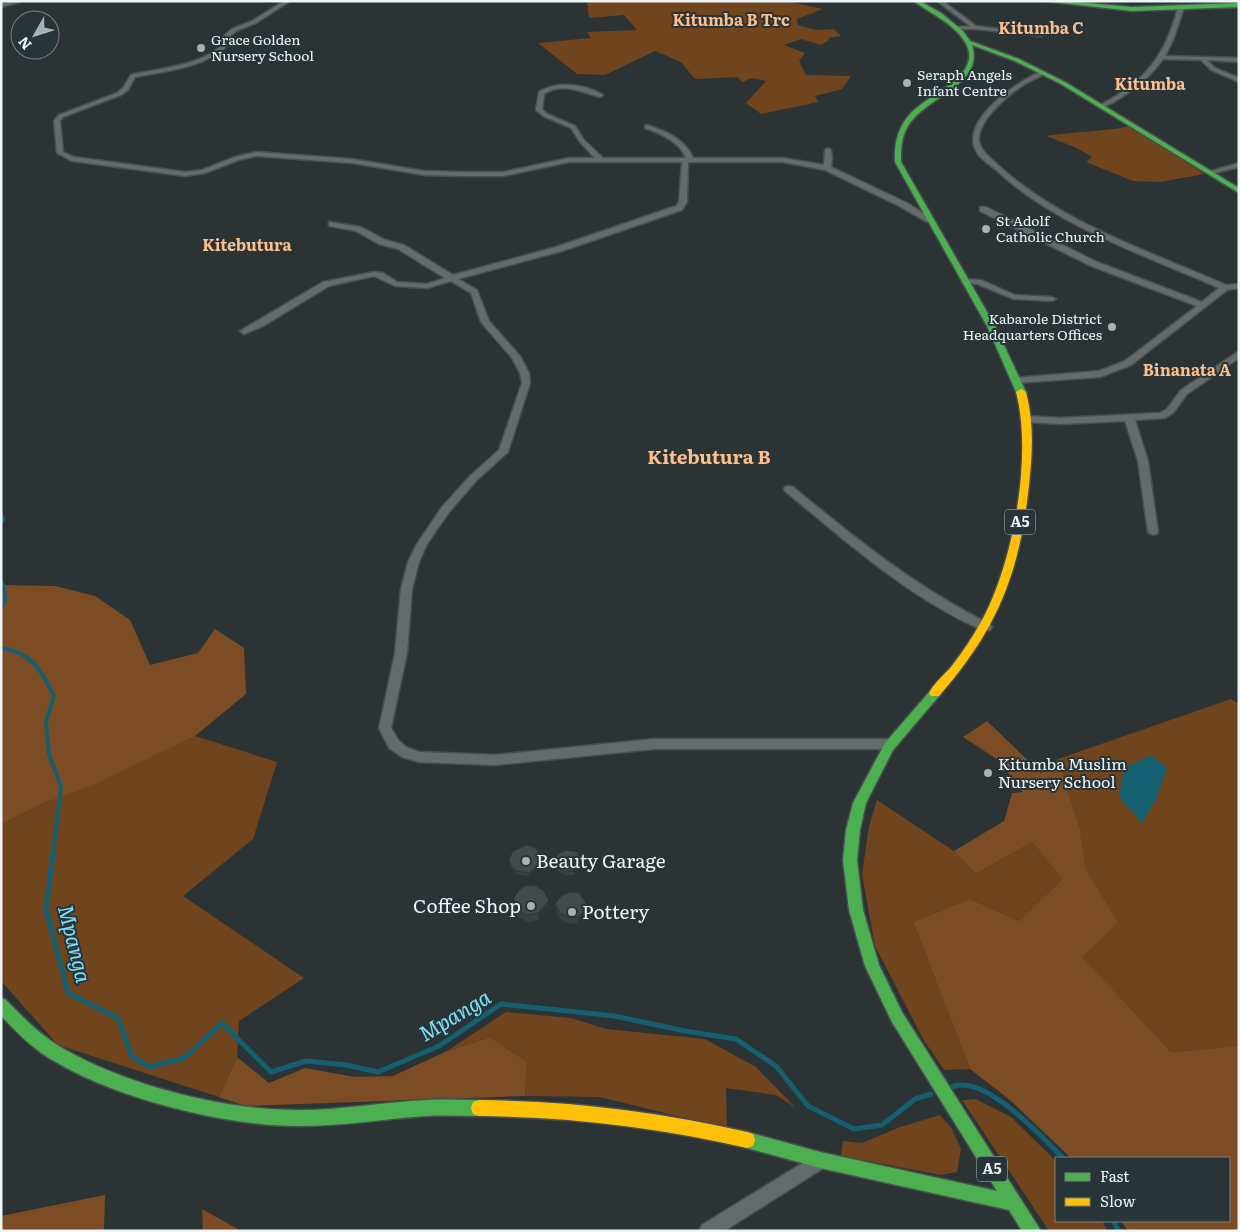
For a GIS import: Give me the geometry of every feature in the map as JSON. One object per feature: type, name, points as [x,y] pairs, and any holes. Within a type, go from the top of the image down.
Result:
[{"type":"main road","points":[[916,1],[936,6],[961,23],[969,42],[1010,57],[1102,106],[1239,191]]},
{"type":"main road","points":[[1051,2],[1122,9],[1239,5]]},
{"type":"main road","name":"A5","points":[[969,42],[972,54],[968,71],[961,79],[913,113],[903,126],[897,139],[896,150],[898,162],[991,326],[1015,380],[1027,419],[1028,449],[1023,502],[1013,557],[1001,596],[986,627],[958,667],[891,744],[859,804],[852,839],[851,875],[857,915],[866,952],[882,990],[928,1070],[1032,1231]]},
{"type":"main road","points":[[1,1005],[19,1023],[54,1052],[110,1078],[165,1097],[244,1114],[283,1118],[334,1117],[446,1108],[512,1108],[625,1115],[712,1131],[820,1160],[1014,1203]]},
{"type":"street","points":[[1,6],[21,1]]},
{"type":"street","points":[[288,1],[275,7],[250,24],[234,29],[227,34],[224,39],[225,45],[223,49],[179,66],[134,76],[130,79],[126,89],[119,94],[60,116],[58,121],[60,154],[72,159],[185,174],[203,172],[237,158],[256,154],[352,161],[415,172],[462,174],[502,174],[569,160],[776,160],[827,168],[904,205],[930,220]]},
{"type":"street","points":[[1102,106],[1124,96],[1138,86],[1170,42],[1177,25],[1180,8]]},
{"type":"street","points":[[961,23],[976,27],[1041,34]]},
{"type":"street","points":[[961,23],[976,27]]},
{"type":"street","points":[[1160,57],[1239,60]]},
{"type":"street","points":[[1203,59],[1213,69],[1239,80]]},
{"type":"street","points":[[1042,73],[1021,83],[992,108],[979,127],[975,138],[975,146],[979,151],[1016,185],[1053,207],[1146,254],[1225,288]]},
{"type":"street","points":[[600,95],[563,85],[555,86],[541,93],[538,110],[544,115],[573,127],[582,141],[601,160]]},
{"type":"street","points":[[244,331],[260,324],[332,282],[374,274],[395,284],[427,286],[454,279],[475,270],[559,249],[679,208],[683,202],[688,161],[686,150],[672,134],[647,127]]},
{"type":"street","points":[[827,168],[828,150]]},
{"type":"street","points":[[1211,172],[1239,165]]},
{"type":"street","points":[[983,209],[1094,264],[1202,305]]},
{"type":"street","points":[[332,224],[358,229],[382,242],[401,247],[474,292],[478,298],[480,313],[511,348],[522,364],[526,383],[506,447],[462,489],[435,524],[417,555],[408,579],[401,652],[385,728],[388,739],[407,754],[419,757],[496,760],[654,744],[891,744]]},
{"type":"street","points":[[964,281],[978,282],[1014,297],[1052,299]]},
{"type":"street","points":[[1015,380],[1088,376],[1111,371],[1128,363],[1153,345],[1225,288],[1239,286]]},
{"type":"street","points":[[1027,419],[1060,421],[1164,416],[1184,392],[1239,354]]},
{"type":"street","points":[[1129,417],[1143,461],[1153,532]]},
{"type":"street","points":[[789,489],[900,577],[934,600],[986,627]]},
{"type":"street","points":[[708,1231],[820,1160]]},
{"type":"shaded area","points":[[587,1],[786,1],[823,9],[797,19],[798,25],[816,30],[834,29],[841,36],[828,38],[829,40],[821,45],[801,39],[784,45],[805,53],[799,61],[806,75],[851,76],[842,89],[815,96],[818,102],[761,114],[746,103],[766,81],[752,78],[742,82],[738,77],[695,79],[681,62],[655,51],[605,75],[577,74],[538,43],[591,38],[587,32],[637,30],[624,15],[589,18]]},
{"type":"shaded area","points":[[1131,126],[1204,174],[1160,182],[1133,181],[1086,162],[1092,157],[1077,148],[1046,136]]},
{"type":"shaded area","points":[[1,585],[55,586],[95,596],[130,620],[150,665],[198,653],[215,629],[244,648],[246,694],[195,736],[93,785],[46,802],[1,824]]},
{"type":"shaded area","points":[[1231,699],[1239,704],[1239,1046],[1171,1052],[1071,947],[1118,922],[1086,869],[1080,829],[1058,759]]},
{"type":"shaded area","points":[[987,721],[1041,773],[1058,759],[1080,829],[1086,869],[1118,922],[1082,957],[1171,1052],[1239,1046],[1239,1231],[1128,1231],[1122,1222],[1230,1222],[1230,1157],[1070,1157],[1010,1100],[970,1069],[913,922],[970,899],[1019,921],[1062,879],[1032,842],[976,874],[954,851],[1004,821],[1012,793],[1023,792],[998,760],[963,737]]},
{"type":"shaded area","points":[[195,736],[277,762],[253,839],[183,896],[304,978],[239,1021],[237,1057],[219,1097],[58,1045],[1,981],[1,824]]},
{"type":"shaded area","points":[[877,800],[954,851],[976,874],[1032,842],[1062,879],[1019,921],[970,899],[913,922],[970,1069],[944,1070],[923,1039],[875,946],[862,874],[869,826]]},
{"type":"shaded area","points":[[506,1012],[571,1018],[606,1029],[705,1039],[756,1067],[796,1108],[776,1095],[726,1088],[727,1128],[599,1097],[525,1096],[527,1062],[490,1037],[447,1051]]},
{"type":"shaded area","points":[[490,1037],[527,1062],[525,1096],[245,1106],[219,1097],[237,1057],[269,1083],[305,1068],[355,1077],[393,1076],[447,1051]]},
{"type":"shaded area","points":[[976,1099],[1011,1117],[1055,1160],[1055,1222],[1103,1222],[1108,1231],[1049,1231],[962,1100]]},
{"type":"shaded area","points":[[940,1115],[952,1129],[961,1149],[957,1172],[941,1175],[841,1156],[843,1141],[862,1143],[900,1127]]},
{"type":"shaded area","points":[[105,1195],[104,1231],[1,1231],[1,1216]]},
{"type":"shaded area","points":[[202,1209],[241,1231],[203,1231]]},
{"type":"water","points":[[1152,755],[1167,768],[1157,797],[1142,823],[1119,797],[1124,768]]},
{"type":"building","name":"Beauty Garage","points":[[527,845],[536,848],[542,858],[539,865],[529,873],[516,871],[510,864],[509,859],[513,851]]},
{"type":"building","points":[[566,850],[577,852],[581,859],[580,866],[573,871],[565,872],[558,867],[554,860],[558,854]]},
{"type":"building","name":"Coffee Shop","points":[[527,885],[536,886],[544,891],[549,901],[538,913],[527,915],[518,911],[514,902],[514,897],[520,889]]},
{"type":"building","name":"Pottery","points":[[570,892],[579,893],[586,903],[584,911],[578,917],[568,917],[560,913],[555,904],[561,896]]},
{"type":"waterway","name":"Mpanga","points":[[1,513],[4,519],[1,524]]},
{"type":"waterway","name":"Mpanga","points":[[1,581],[4,587],[5,602],[1,607]]},
{"type":"waterway","name":"Mpanga","points":[[1,648],[12,650],[28,658],[40,670],[54,696],[46,721],[49,754],[61,787],[53,854]]},
{"type":"waterway","name":"Mpanga","points":[[53,853],[46,909],[68,993],[118,1018],[132,1057],[150,1067],[184,1058],[222,1023],[271,1072],[306,1061],[346,1065],[378,1072],[439,1046],[501,1004],[615,1016],[685,1031],[736,1039],[776,1066],[808,1106],[854,1129],[882,1125],[915,1099],[931,1094]]},
{"type":"waterway","name":"Mpanga","points":[[952,1087],[965,1085],[980,1089],[996,1098],[1012,1109],[1062,1157]]},
{"type":"waterway","name":"Mpanga","points":[[1114,1222],[1119,1231]]},
{"type":"traffic: fast","points":[[916,1],[939,14],[961,32],[969,43],[972,54],[970,66],[961,79],[948,90],[926,103],[907,122],[899,141],[898,162],[991,326],[1021,392]]},
{"type":"traffic: fast","points":[[1045,1],[1132,9],[1239,5]]},
{"type":"traffic: fast","points":[[969,42],[1017,60],[1063,83],[1239,191]]},
{"type":"traffic: fast","points":[[935,693],[889,747],[860,803],[853,830],[850,860],[856,910],[872,966],[897,1017],[1032,1231]]},
{"type":"traffic: fast","points":[[1,1005],[40,1042],[79,1065],[135,1087],[196,1105],[256,1116],[283,1118],[337,1117],[426,1108],[479,1108]]},
{"type":"traffic: fast","points":[[747,1140],[820,1160],[1014,1203]]},
{"type":"traffic: slow","points":[[935,693],[973,646],[987,623],[998,598],[1015,546],[1027,463],[1028,439],[1021,392]]},
{"type":"traffic: slow","points":[[479,1108],[513,1108],[614,1115],[681,1125],[747,1140]]},
{"type":"place","name":"Grace Golden Nursery School","points":[[201,48]]},
{"type":"place","name":"Seraph Angels Infant Centre","points":[[907,83]]},
{"type":"place","name":"St Adolf Catholic Church","points":[[986,229]]},
{"type":"place","name":"Kabarole District Headquarters Offices","points":[[1112,327]]},
{"type":"place","name":"Kitumba Muslim Nursery School","points":[[988,773]]},
{"type":"place","name":"Beauty Garage","points":[[526,861]]},
{"type":"place","name":"Coffee Shop","points":[[531,906]]},
{"type":"place","name":"Pottery","points":[[572,912]]},
{"type":"district","name":"Kitumba B Trc","points":[[731,20]]},
{"type":"district","name":"Kitumba C","points":[[1041,28]]},
{"type":"district","name":"Kitumba","points":[[1150,84]]},
{"type":"district","name":"Kitebutura","points":[[247,245]]},
{"type":"district","name":"Binanata A","points":[[1187,370]]},
{"type":"district","name":"Kitebutura B","points":[[709,457]]}]
